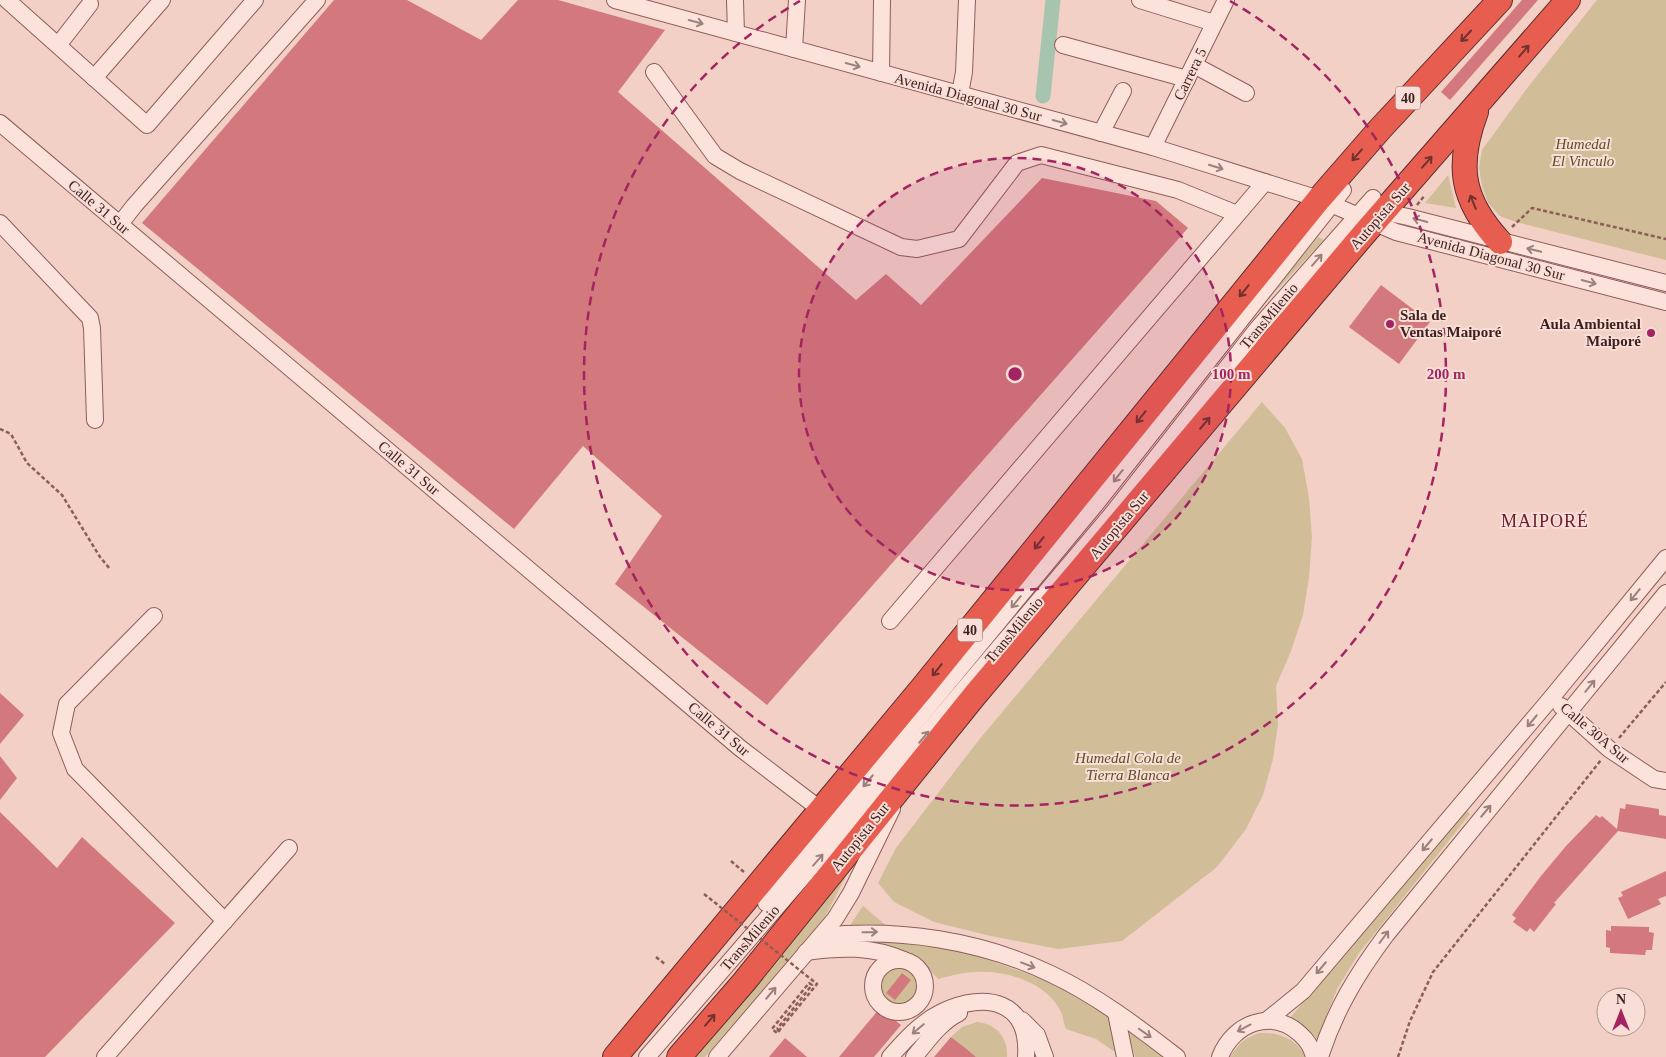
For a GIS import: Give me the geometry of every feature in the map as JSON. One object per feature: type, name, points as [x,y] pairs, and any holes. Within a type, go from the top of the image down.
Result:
[{"type":"highway","name":"40","points":[[615,1057],[966,635],[1062,514],[1332,199],[1380,129],[1500,0]]},
{"type":"highway","name":"Autopista Sur","points":[[679,1057],[744,982],[975,695],[1370,211],[1480,101],[1568,0]]},
{"type":"highway","points":[[1480,101],[1468,135],[1465,154],[1465,174],[1469,193],[1476,211],[1487,228],[1510,234]]},
{"type":"street","points":[[8,0],[147,125],[255,0]]},
{"type":"street","points":[[94,78],[162,0]]},
{"type":"street","points":[[120,224],[317,0]]},
{"type":"street","name":"Avenida Diagonal 30 Sur","points":[[615,0],[666,7],[736,33],[1153,147],[1265,182],[1370,211],[1510,234],[1666,283]]},
{"type":"street","points":[[735,0],[736,33]]},
{"type":"street","points":[[794,49],[797,0]]},
{"type":"street","points":[[881,73],[882,0]]},
{"type":"street","points":[[960,94],[964,72],[967,0]]},
{"type":"street","points":[[1140,0],[1214,23]]},
{"type":"street","name":"Carrera 5","points":[[1153,147],[1226,0]]},
{"type":"street","points":[[59,44],[90,4]]},
{"type":"street","points":[[1063,45],[1190,72],[1246,93]]},
{"type":"street","points":[[654,72],[715,156],[740,171],[901,247],[917,249],[959,238],[1017,163],[1041,155],[1178,190],[1237,214]]},
{"type":"street","points":[[1100,133],[1123,91]]},
{"type":"street","name":"Calle 31 Sur","points":[[0,123],[735,752],[821,810]]},
{"type":"street","points":[[890,621],[1265,182]]},
{"type":"street","name":"TransMilenio","points":[[647,1057],[691,1000],[1095,505],[1332,199]]},
{"type":"street","name":"Avenida Diagonal 30 Sur","points":[[1370,211],[1396,232],[1666,302]]},
{"type":"street","name":"TransMilenio","points":[[635,1057],[691,1000],[904,760],[1112,514],[1258,328],[1370,211]]},
{"type":"street","points":[[0,223],[90,318],[92,328],[95,420]]},
{"type":"street","points":[[1266,1021],[1303,991],[1666,558]]},
{"type":"street","points":[[1320,1057],[1336,1015],[1359,971],[1398,919],[1666,593]]},
{"type":"street","points":[[154,616],[67,704],[61,733],[75,769],[225,921]]},
{"type":"street","name":"Calle 30A Sur","points":[[1552,696],[1609,749],[1654,779],[1666,781]]},
{"type":"street","points":[[717,1057],[835,919],[851,893],[907,779]]},
{"type":"street","points":[[105,1057],[289,848]]},
{"type":"street","points":[[821,936],[878,932],[938,938],[989,950],[1050,973],[1075,986],[1116,1012],[1177,1057]]},
{"type":"street","points":[[806,952],[841,948],[870,950],[894,956],[908,962]]},
{"type":"street","points":[[890,1057],[906,1038],[942,1012],[952,1008],[988,1001],[998,1004],[1017,1015],[1037,1035],[1045,1057]]},
{"type":"street","points":[[914,1057],[952,1016],[966,1010],[988,1008],[1017,1015],[1026,1035],[1026,1057]]},
{"type":"street","points":[[1116,1012],[1125,1057]]},
{"type":"street","points":[[1220,1057],[1226,1043],[1236,1032],[1248,1025],[1266,1021],[1281,1023],[1295,1029],[1306,1040],[1314,1057]]},
{"type":"path","points":[[1510,234],[1532,208],[1666,239]]},
{"type":"path","points":[[0,429],[11,434],[27,463],[62,495],[100,557],[110,569]]},
{"type":"path","points":[[1398,1057],[1410,1021],[1434,972],[1609,749],[1666,682]]},
{"type":"path","points":[[731,861],[747,874]]},
{"type":"path","points":[[704,894],[817,984],[777,1033],[772,1029],[809,982],[812,985],[777,1030],[781,1033]]},
{"type":"path","points":[[656,956],[669,967]]},
{"type":"green space","name":"Humedal El Vinculo","points":[[1597,0],[1666,0],[1666,260],[1516,222],[1500,216],[1488,203],[1482,186],[1479,168],[1482,150],[1528,87]]},
{"type":"green space","points":[[1448,175],[1456,208],[1425,203]]},
{"type":"green space","points":[[1318,237],[1324,240],[1259,309]]},
{"type":"green space","name":"Humedal Cola de Tierra Blanca","points":[[1262,402],[1285,428],[1302,459],[1309,498],[1312,537],[1309,577],[1303,615],[1291,651],[1276,686],[1278,724],[1273,759],[1263,795],[1246,829],[1217,867],[1122,941],[1058,949],[991,936],[934,922],[894,902],[878,883],[896,848],[978,741]]},
{"type":"green space","points":[[1466,810],[1470,814],[1359,953],[1337,989],[1319,1042],[1312,1033],[1289,1019]]},
{"type":"green space","points":[[847,874],[825,917],[705,1057],[693,1057]]},
{"type":"green space","points":[[863,906],[887,926],[867,924],[849,927]]},
{"type":"green space","points":[[867,942],[921,942],[969,953],[1047,981],[1108,1015],[1118,1054],[1096,1039],[1066,1029],[1062,1014],[1056,1003],[1047,994],[1026,981],[1001,973],[988,972],[957,974],[938,979],[922,962],[907,953]]},
{"type":"green space","points":[[896,967],[906,968],[913,973],[919,986],[913,1000],[906,1004],[893,1004],[886,1000],[880,990],[882,978],[888,971]],"holes":[[[902,973],[911,980],[894,999],[886,993]]]},
{"type":"green space","points":[[977,1022],[990,1026],[999,1033],[1005,1043],[1007,1057],[976,1057],[951,1037],[962,1027]]},
{"type":"green space","points":[[1127,1027],[1168,1057],[1135,1057]]},
{"type":"green space","points":[[1259,1033],[1280,1035],[1292,1041],[1302,1050],[1305,1057],[1230,1057],[1242,1042]]},
{"type":"building","points":[[334,0],[407,0],[481,40],[518,0],[558,0],[665,30],[618,92],[856,300],[886,274],[921,305],[1042,178],[1156,201],[1188,228],[767,705],[615,584],[662,516],[583,446],[514,529],[142,223]]},
{"type":"building","points":[[1522,0],[1538,0],[1450,100],[1441,92]]},
{"type":"building","name":"Sala de Ventas Maiporé","points":[[1381,285],[1430,322],[1399,364],[1349,327]]},
{"type":"building","points":[[0,693],[24,715],[0,744]]},
{"type":"building","points":[[0,756],[17,778],[0,800]]},
{"type":"building","points":[[1626,804],[1659,809],[1659,815],[1666,816],[1666,839],[1618,831],[1554,903],[1556,904],[1534,932],[1530,928],[1527,932],[1513,922],[1516,918],[1512,915],[1566,846],[1596,815],[1600,818],[1602,816],[1617,829],[1620,808],[1625,809]]},
{"type":"building","points":[[0,812],[57,868],[82,837],[175,923],[45,1057],[0,1057]]},
{"type":"building","points":[[1666,871],[1666,896],[1658,899],[1661,904],[1628,919],[1618,898],[1623,896],[1621,892]]},
{"type":"building","points":[[1611,926],[1649,927],[1649,932],[1654,933],[1652,950],[1646,950],[1645,955],[1610,953],[1610,948],[1606,947],[1606,930],[1611,931]]},
{"type":"building","points":[[902,973],[911,980],[895,1000],[886,993]]},
{"type":"building","points":[[880,1008],[901,1025],[874,1057],[839,1057]]},
{"type":"building","points":[[951,1037],[964,1047],[976,1057],[934,1057]]},
{"type":"building","points":[[785,1038],[792,1044],[807,1057],[769,1057]]},
{"type":"waterway","points":[[1043,96],[1053,0]]},
{"type":"place","name":"Sala de Ventas Maiporé","points":[[1390,324]]},
{"type":"place","name":"Aula Ambiental Maiporé","points":[[1651,333]]},
{"type":"district","name":"MAIPORÉ","points":[[1545,521]]}]
